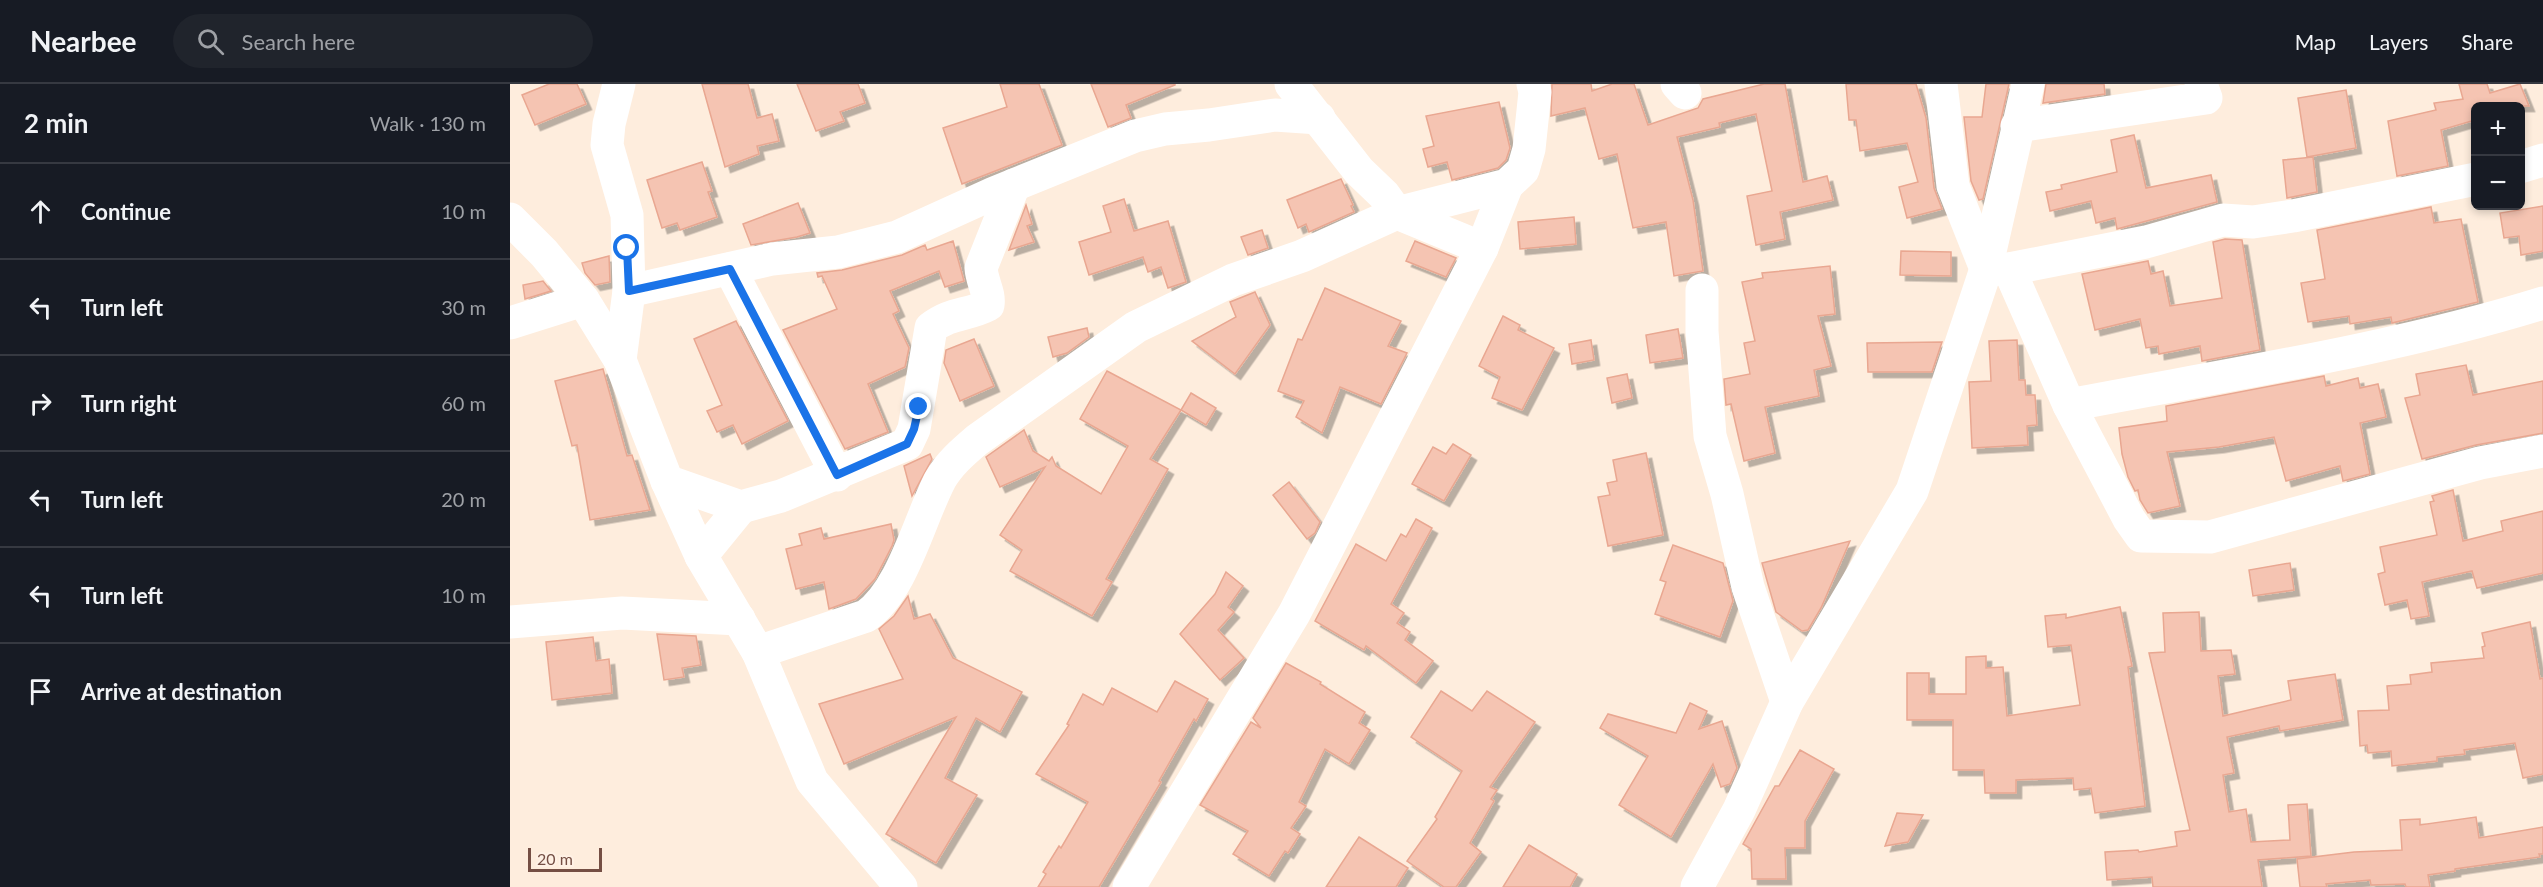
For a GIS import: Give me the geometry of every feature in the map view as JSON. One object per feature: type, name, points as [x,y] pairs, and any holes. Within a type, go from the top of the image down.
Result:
[{"type":"street","points":[[619,84],[609,124],[607,145],[627,215],[629,291],[620,360]]},
{"type":"street","points":[[1292,84],[1359,171],[1384,195],[1396,213],[1482,248]]},
{"type":"street","points":[[1129,887],[1294,614],[1482,248],[1507,185],[1523,170],[1529,150],[1535,92],[1533,84]]},
{"type":"street","points":[[1941,84],[1953,186],[2129,519],[2141,536],[2210,537],[2480,463],[2543,451]]},
{"type":"street","points":[[1697,887],[1739,810],[1787,702],[1912,491],[1997,269],[2017,126],[2028,84]]},
{"type":"street","points":[[2017,126],[2206,98],[2201,84]]},
{"type":"street","points":[[629,291],[772,259],[838,252],[897,237],[1014,185],[1135,136],[1165,129],[1275,115],[1319,118]]},
{"type":"street","points":[[2525,165],[2543,160]]},
{"type":"street","points":[[1997,269],[2146,242],[2223,220],[2253,222],[2293,216],[2471,180]]},
{"type":"street","points":[[667,481],[741,507],[781,496],[837,475],[907,444],[914,429],[919,407],[928,339],[932,328],[943,318],[979,310],[988,305],[989,297],[982,281],[981,268],[1014,185]]},
{"type":"street","points":[[759,652],[866,616],[878,607],[893,585],[941,479],[955,459],[977,440],[1136,327],[1233,280],[1302,256],[1396,213],[1507,185]]},
{"type":"street","points":[[510,219],[544,253],[583,300],[620,360],[667,481],[708,568],[759,652],[812,781],[901,887]]},
{"type":"street","points":[[730,269],[837,475]]},
{"type":"street","points":[[1702,290],[1702,331],[1710,436],[1727,494],[1748,587],[1787,702]]},
{"type":"street","points":[[510,323],[583,300]]},
{"type":"street","points":[[2069,405],[2334,354],[2489,320],[2543,303]]},
{"type":"street","points":[[689,615],[708,568],[741,507]]},
{"type":"street","points":[[510,622],[622,614],[689,615],[739,619]]},
{"type":"building","points":[[549,84],[577,84],[586,104],[535,125],[522,95]]},
{"type":"building","points":[[702,84],[748,84],[757,118],[772,114],[779,141],[757,146],[759,154],[725,167]]},
{"type":"building","points":[[797,84],[858,84],[865,103],[840,112],[844,121],[816,131]]},
{"type":"building","points":[[1000,84],[1039,84],[1062,145],[962,184],[943,128],[1007,107]]},
{"type":"building","points":[[1091,84],[1175,85],[1126,105],[1131,118],[1108,127]]},
{"type":"building","points":[[1552,84],[1591,84],[1592,91],[1612,84],[1634,84],[1648,125],[1698,108],[1703,99],[1764,84],[1785,84],[1803,182],[1827,176],[1833,200],[1780,212],[1785,239],[1756,245],[1747,196],[1772,191],[1756,114],[1719,123],[1720,127],[1677,137],[1693,200],[1703,271],[1674,276],[1666,222],[1633,228],[1617,154],[1599,159],[1585,108],[1551,116]]},
{"type":"building","points":[[1846,84],[1916,84],[1926,118],[1934,188],[1942,209],[1907,218],[1899,187],[1918,182],[1907,143],[1860,151],[1856,120],[1849,120]]},
{"type":"building","points":[[1986,84],[2009,84],[1983,199],[1979,200],[1971,181],[1964,117],[1982,117]]},
{"type":"building","points":[[2046,84],[2104,84],[2105,94],[2043,103]]},
{"type":"building","points":[[2459,84],[2487,84],[2490,93],[2520,84],[2529,106],[2525,106],[2525,102],[2471,102],[2471,121],[2441,130],[2448,166],[2397,176],[2388,121],[2436,110],[2434,103],[2463,99]]},
{"type":"building","points":[[2346,90],[2356,148],[2307,157],[2298,98]]},
{"type":"building","points":[[1499,102],[1510,148],[1506,160],[1498,168],[1452,180],[1447,162],[1428,167],[1423,149],[1434,146],[1426,116]]},
{"type":"building","points":[[2134,135],[2146,188],[2211,175],[2217,202],[2117,229],[2115,218],[2096,223],[2091,201],[2050,211],[2046,192],[2062,189],[2061,185],[2117,172],[2111,140]]},
{"type":"building","points":[[2313,157],[2317,192],[2287,198],[2283,160]]},
{"type":"building","points":[[702,162],[712,191],[708,192],[717,217],[680,230],[677,223],[662,228],[647,180]]},
{"type":"building","points":[[1341,179],[1354,212],[1309,232],[1306,224],[1298,228],[1287,200]]},
{"type":"building","points":[[1124,199],[1134,231],[1168,221],[1186,282],[1168,288],[1161,267],[1148,272],[1143,257],[1089,275],[1079,242],[1111,232],[1103,206]]},
{"type":"building","points":[[798,203],[810,233],[751,245],[743,224]]},
{"type":"building","points":[[1026,205],[1032,224],[1027,226],[1034,242],[1009,250]]},
{"type":"building","points":[[2543,206],[2543,251],[2521,255],[2519,236],[2504,238],[2500,213]]},
{"type":"building","points":[[2431,207],[2434,223],[2461,219],[2478,302],[2392,323],[2391,317],[2350,324],[2349,316],[2308,322],[2301,283],[2325,279],[2317,230]]},
{"type":"building","points":[[1574,217],[1576,244],[1520,249],[1518,222]]},
{"type":"building","points":[[1262,230],[1268,248],[1248,255],[1241,237]]},
{"type":"building","points":[[2225,239],[2242,240],[2260,350],[2202,361],[2200,346],[2159,354],[2158,346],[2146,348],[2140,319],[2095,330],[2082,274],[2148,261],[2151,274],[2163,271],[2170,306],[2222,298],[2213,242]]},
{"type":"building","points":[[953,241],[964,281],[945,287],[939,271],[890,291],[899,311],[893,314],[909,348],[905,367],[868,384],[888,432],[845,449],[783,330],[837,309],[822,276],[818,277],[817,273],[842,270],[902,255],[925,245],[927,250]]},
{"type":"building","points":[[1415,241],[1456,258],[1446,277],[1406,261]]},
{"type":"building","points":[[1901,251],[1951,252],[1951,276],[1900,275]]},
{"type":"building","points":[[609,256],[610,282],[595,285],[585,273],[582,263]]},
{"type":"building","points":[[1830,266],[1835,314],[1818,316],[1831,366],[1814,370],[1819,396],[1765,407],[1775,453],[1744,461],[1731,404],[1726,405],[1724,379],[1750,374],[1744,343],[1755,341],[1742,282],[1763,278],[1762,273]]},
{"type":"building","points":[[543,281],[551,291],[525,299],[523,285]]},
{"type":"building","points":[[1325,288],[1401,321],[1388,346],[1407,353],[1381,404],[1340,387],[1322,433],[1296,417],[1304,401],[1278,391],[1298,339],[1302,340]]},
{"type":"building","points":[[1255,292],[1270,325],[1235,374],[1192,341],[1236,317],[1230,302]]},
{"type":"building","points":[[1503,316],[1520,325],[1518,330],[1554,348],[1522,410],[1492,398],[1500,377],[1479,366]]},
{"type":"building","points":[[736,321],[788,421],[742,444],[733,425],[717,432],[707,411],[722,405],[694,339]]},
{"type":"building","points":[[1087,328],[1089,337],[1067,353],[1053,357],[1048,337]]},
{"type":"building","points":[[1678,329],[1683,358],[1650,363],[1646,335]]},
{"type":"building","points":[[974,339],[994,386],[960,401],[944,363],[946,350]]},
{"type":"building","points":[[1591,340],[1594,360],[1572,364],[1569,344]]},
{"type":"building","points":[[2017,340],[2019,380],[2025,380],[2026,395],[2035,395],[2037,425],[2027,426],[2028,445],[1972,448],[1969,382],[1991,381],[1989,341]]},
{"type":"building","points":[[1942,342],[1932,372],[1868,372],[1867,343]]},
{"type":"building","points":[[2466,365],[2473,395],[2543,381],[2543,433],[2476,445],[2422,459],[2405,398],[2420,395],[2416,374]]},
{"type":"building","points":[[603,369],[627,456],[632,455],[650,510],[590,520],[577,445],[572,446],[555,381]]},
{"type":"building","points":[[1107,371],[1181,410],[1150,459],[1168,469],[1106,579],[1112,582],[1092,616],[1010,571],[1022,550],[1000,535],[1045,467],[1000,487],[986,457],[1024,430],[1033,451],[1049,461],[1052,457],[1056,466],[1101,494],[1128,446],[1080,419]]},
{"type":"building","points":[[1627,374],[1632,398],[1612,403],[1607,378]]},
{"type":"building","points":[[2324,376],[2326,386],[2358,378],[2360,388],[2378,384],[2386,417],[2360,423],[2370,474],[2343,481],[2340,466],[2286,481],[2274,437],[2219,447],[2167,452],[2180,506],[2148,513],[2140,500],[2138,490],[2135,491],[2128,477],[2119,428],[2167,421],[2166,406]]},
{"type":"building","points":[[1191,393],[1216,408],[1206,425],[1181,410]]},
{"type":"building","points":[[1453,444],[1471,455],[1444,501],[1412,484],[1433,447],[1446,454]]},
{"type":"building","points":[[1646,453],[1663,535],[1608,546],[1598,497],[1610,495],[1607,483],[1617,481],[1613,460]]},
{"type":"building","points":[[930,454],[932,459],[912,496],[904,466]]},
{"type":"building","points":[[1289,482],[1320,522],[1315,533],[1307,539],[1273,495]]},
{"type":"building","points":[[2453,490],[2463,541],[2503,531],[2501,521],[2543,511],[2543,573],[2477,588],[2472,571],[2422,582],[2429,616],[2411,619],[2407,600],[2385,605],[2378,574],[2385,572],[2380,547],[2437,535],[2430,502],[2434,501],[2432,496]]},
{"type":"building","points":[[1416,519],[1432,528],[1391,604],[1404,613],[1397,623],[1410,632],[1405,640],[1433,661],[1416,683],[1366,646],[1364,650],[1315,621],[1356,544],[1386,561],[1401,534],[1406,537]]},
{"type":"building","points":[[891,524],[894,540],[892,546],[875,579],[856,599],[829,609],[824,582],[796,589],[786,549],[802,545],[799,534],[821,528],[824,539]]},
{"type":"building","points":[[1850,541],[1821,608],[1808,630],[1802,631],[1776,612],[1762,563]]},
{"type":"building","points":[[1673,545],[1723,563],[1733,601],[1720,637],[1655,614],[1666,582],[1660,580]]},
{"type":"building","points":[[2290,563],[2294,590],[2253,596],[2249,570]]},
{"type":"building","points":[[1226,572],[1243,586],[1228,607],[1234,612],[1218,630],[1244,658],[1220,680],[1180,634],[1215,594]]},
{"type":"building","points":[[908,596],[914,619],[930,614],[953,658],[1022,692],[1000,732],[976,718],[945,778],[977,795],[936,863],[886,834],[956,717],[844,764],[819,704],[903,679],[879,629],[894,616]]},
{"type":"building","points":[[2120,607],[2132,666],[2128,667],[2145,806],[2095,813],[2091,788],[2074,790],[2073,778],[2016,780],[2016,793],[1985,793],[1984,770],[1953,770],[1953,720],[1907,720],[1907,673],[1929,673],[1929,694],[1966,694],[1966,657],[1986,656],[1986,668],[2003,667],[2007,716],[2080,705],[2071,645],[2048,647],[2045,616],[2066,614],[2066,618]]},
{"type":"building","points":[[2199,612],[2201,651],[2231,650],[2235,674],[2218,676],[2223,716],[2291,700],[2288,681],[2335,674],[2343,720],[2280,731],[2279,726],[2227,737],[2234,773],[2223,775],[2229,812],[2246,809],[2251,842],[2290,840],[2288,805],[2307,804],[2311,856],[2258,860],[2262,887],[2153,887],[2152,877],[2107,880],[2105,852],[2138,850],[2139,852],[2177,846],[2175,832],[2190,830],[2149,653],[2165,652],[2163,613]]},
{"type":"building","points":[[2530,622],[2540,679],[2543,678],[2543,774],[2523,778],[2515,743],[2464,750],[2465,754],[2437,757],[2437,761],[2392,766],[2391,751],[2368,753],[2367,745],[2360,746],[2358,711],[2389,710],[2387,686],[2411,684],[2410,675],[2432,672],[2431,663],[2484,658],[2482,647],[2485,646],[2482,633]]},
{"type":"building","points":[[657,634],[696,636],[701,665],[682,668],[684,677],[664,680]]},
{"type":"building","points":[[593,637],[596,661],[609,659],[612,693],[552,700],[546,642]]},
{"type":"building","points":[[1286,663],[1321,682],[1320,684],[1365,712],[1359,723],[1370,730],[1349,764],[1325,749],[1299,802],[1306,806],[1291,828],[1300,834],[1288,853],[1285,851],[1269,876],[1233,854],[1248,831],[1200,805],[1251,722],[1261,728],[1253,718]]},
{"type":"building","points":[[1175,681],[1208,699],[1196,721],[1194,719],[1159,781],[1161,782],[1099,887],[1038,887],[1046,874],[1043,872],[1059,846],[1061,848],[1088,802],[1036,774],[1069,725],[1067,724],[1083,694],[1103,705],[1112,688],[1157,712]]},
{"type":"building","points":[[1441,691],[1472,711],[1487,691],[1535,722],[1490,787],[1497,790],[1491,799],[1494,801],[1470,843],[1481,852],[1456,887],[1444,887],[1407,861],[1437,819],[1435,817],[1462,771],[1411,737]]},
{"type":"building","points":[[1690,703],[1707,711],[1699,729],[1722,721],[1737,768],[1730,784],[1721,787],[1713,764],[1671,837],[1619,805],[1648,756],[1600,728],[1608,714],[1676,733]]},
{"type":"building","points":[[1800,750],[1834,769],[1805,821],[1805,848],[1785,848],[1786,879],[1752,879],[1751,849],[1743,844],[1775,786],[1779,786]]},
{"type":"building","points":[[1897,813],[1923,815],[1908,842],[1885,846]]},
{"type":"building","points":[[2476,817],[2479,838],[2543,827],[2543,854],[2539,854],[2540,857],[2428,875],[2430,887],[2406,887],[2405,884],[2371,885],[2370,880],[2326,884],[2327,887],[2300,887],[2297,859],[2354,852],[2402,850],[2400,820],[2420,819],[2420,825]]},
{"type":"building","points":[[1359,837],[1408,868],[1396,887],[1326,887]]},
{"type":"building","points":[[1529,845],[1577,874],[1570,887],[1503,887]]},
{"type":"route","points":[[627,248],[629,291],[730,269],[837,475],[907,444],[914,429],[919,407]]}]
